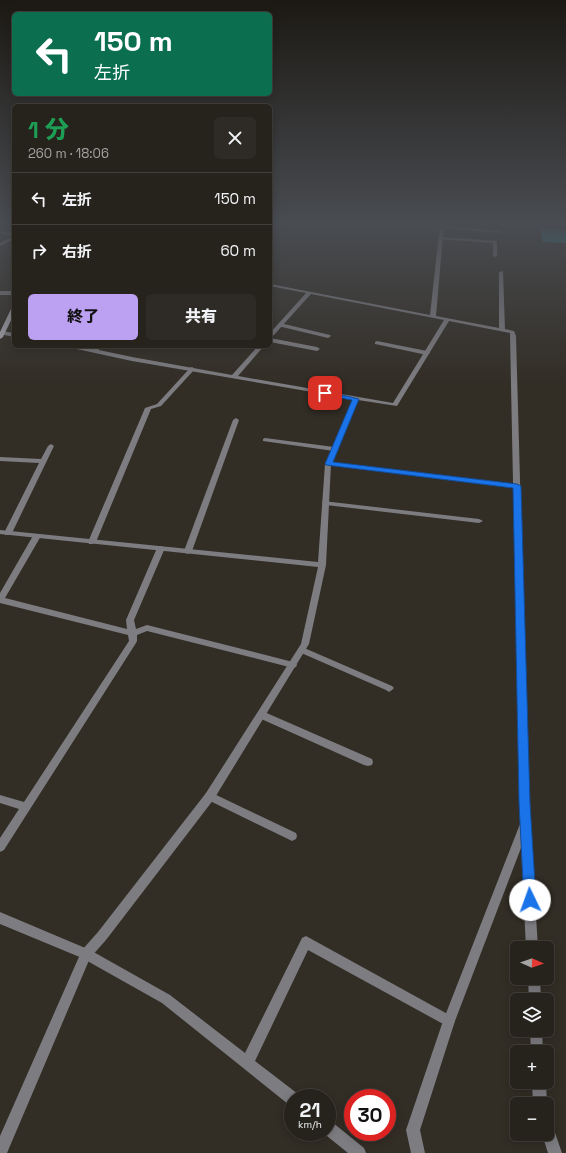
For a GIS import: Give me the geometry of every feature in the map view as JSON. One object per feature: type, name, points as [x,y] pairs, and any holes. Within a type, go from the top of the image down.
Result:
[{"type":"main road","points":[[1,335],[12,312]]},
{"type":"street","points":[[432,316],[436,278]]},
{"type":"street","points":[[501,278],[502,329]]},
{"type":"street","points":[[272,285],[512,332],[526,821],[532,941]]},
{"type":"street","points":[[0,293],[12,293]]},
{"type":"street","points":[[275,328],[309,293]]},
{"type":"street","points":[[97,348],[132,359],[234,376],[395,406],[448,319]]},
{"type":"street","points":[[275,328],[328,336]]},
{"type":"street","points":[[1,335],[12,335]]},
{"type":"street","points":[[272,340],[317,349]]},
{"type":"street","points":[[377,343],[427,353]]},
{"type":"street","points":[[234,376],[259,348]]},
{"type":"street","points":[[92,542],[148,408],[159,406],[192,369]]},
{"type":"street","points":[[0,1152],[86,954],[102,936],[210,796],[305,644],[322,565],[328,464],[356,399]]},
{"type":"street","points":[[188,551],[236,420]]},
{"type":"street","points":[[265,440],[334,449]]},
{"type":"street","points":[[51,446],[4,533],[322,565]]},
{"type":"street","points":[[0,459],[44,461]]},
{"type":"street","points":[[328,464],[517,486]]},
{"type":"street","points":[[326,503],[479,521]]},
{"type":"street","points":[[37,536],[0,600],[132,633],[147,628],[293,665]]},
{"type":"street","points":[[0,847],[133,641],[130,620],[161,548]]},
{"type":"street","points":[[302,650],[389,688]]},
{"type":"street","points":[[262,715],[368,762]]},
{"type":"street","points":[[210,796],[292,836]]},
{"type":"street","points":[[0,799],[26,807]]},
{"type":"street","points":[[418,1153],[413,1130],[448,1021],[526,821]]},
{"type":"street","points":[[0,918],[86,954],[166,999],[284,1092]]},
{"type":"street","points":[[248,1062],[306,942],[448,1021]]},
{"type":"street","points":[[336,1134],[359,1153]]},
{"type":"street","points":[[551,1141],[555,1153]]},
{"type":"route","points":[[325,393],[356,399],[328,464],[517,486],[524,803],[530,900]]}]
